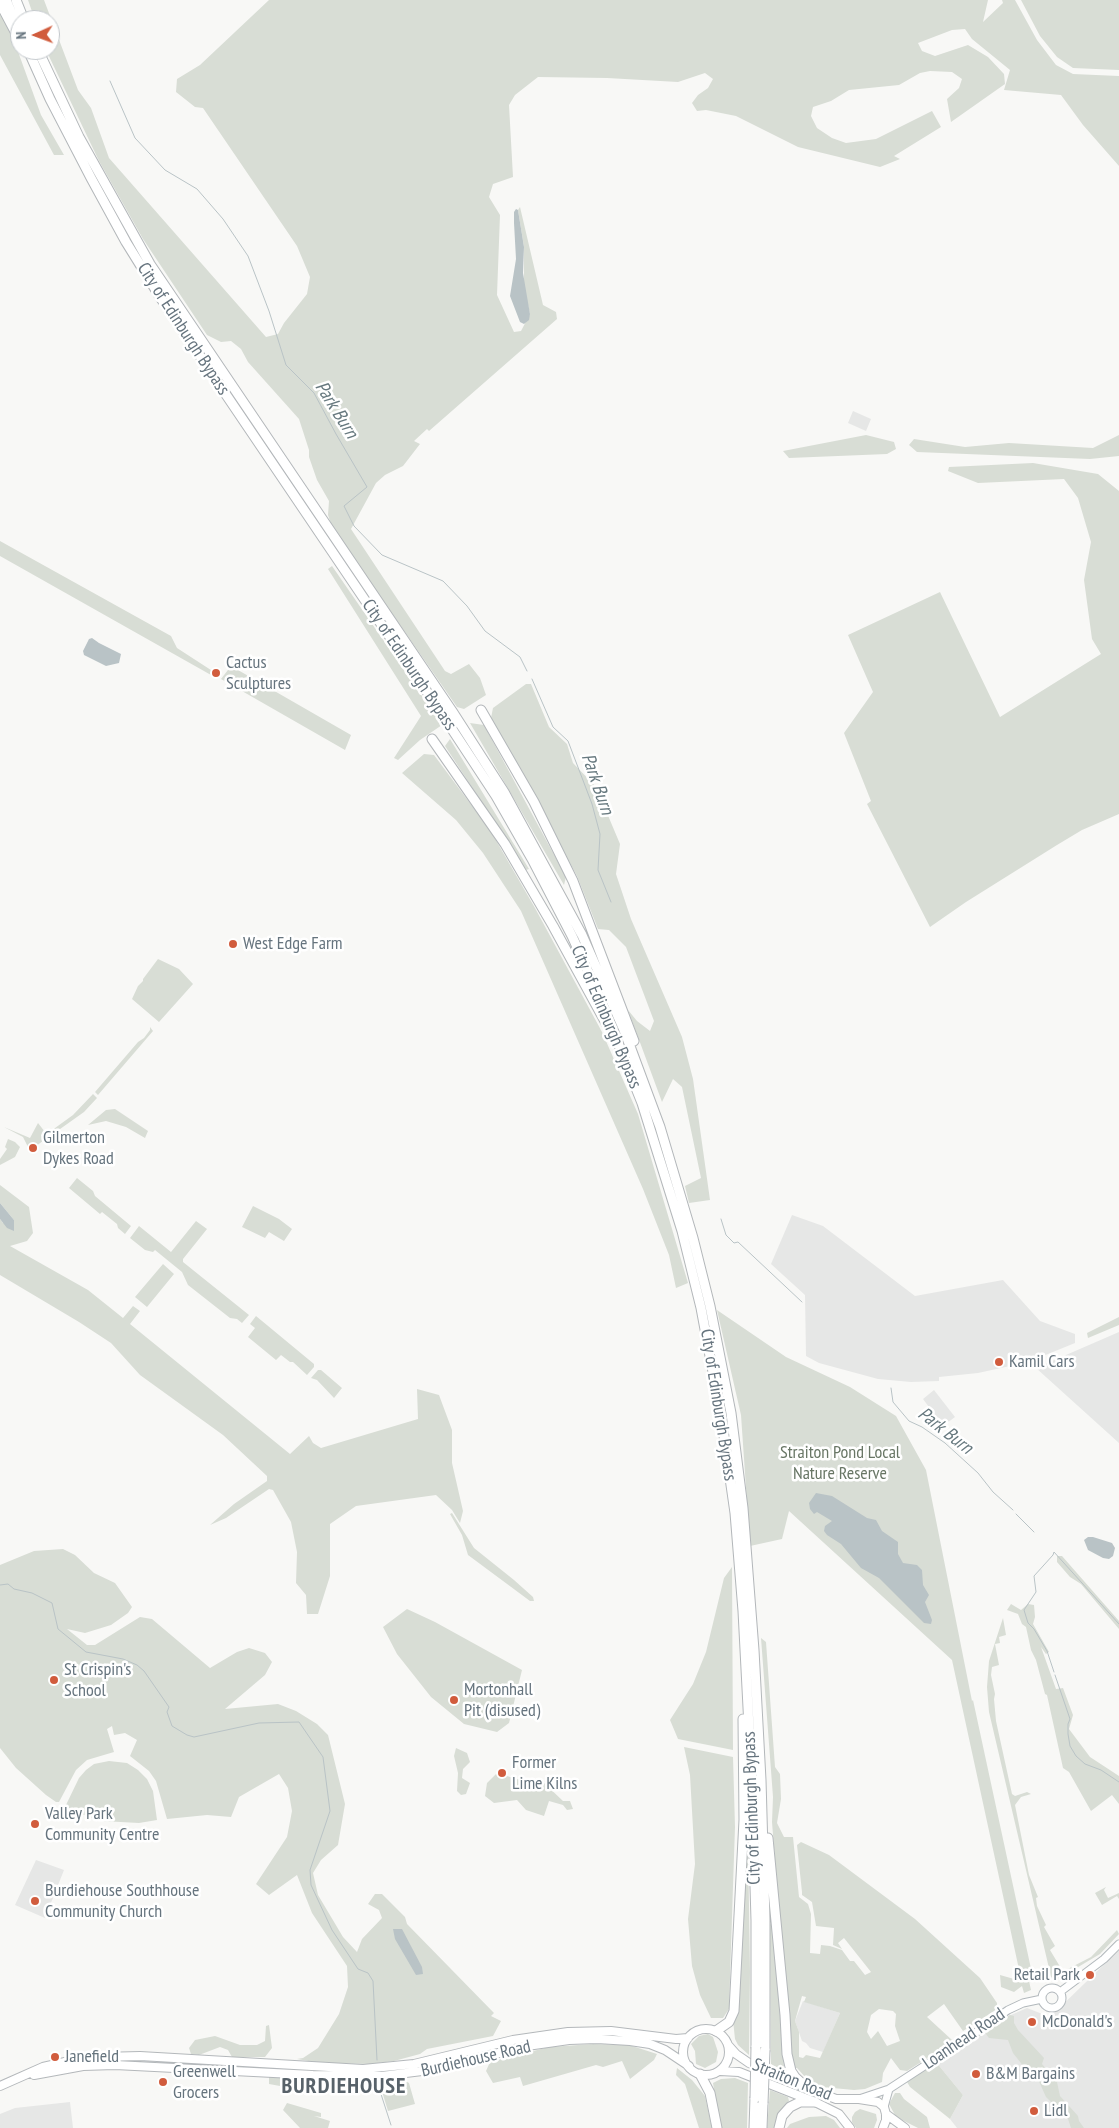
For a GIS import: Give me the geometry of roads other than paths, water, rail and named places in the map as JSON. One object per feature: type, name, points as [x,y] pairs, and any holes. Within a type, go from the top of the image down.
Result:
[{"type":"highway","points":[[0,3],[10,22]]},
{"type":"highway","name":"City of Edinburgh Bypass","points":[[31,60],[104,202],[162,300],[448,714]]},
{"type":"highway","name":"City of Edinburgh Bypass","points":[[43,60],[55,88],[110,194],[150,264],[465,740],[509,800],[582,935],[624,1030],[660,1127],[701,1267],[731,1413],[748,1558],[761,1780],[764,1911],[759,2100],[762,2128]]},
{"type":"highway","points":[[481,710],[534,802],[576,888],[623,1010],[660,1127]]},
{"type":"highway","points":[[432,740],[480,806],[536,897],[608,1027],[642,1103]]},
{"type":"highway","name":"City of Edinburgh Bypass","points":[[465,740],[572,936],[604,1005],[642,1103],[682,1231],[709,1349],[731,1483],[743,1610],[754,1826],[760,2048]]},
{"type":"highway","points":[[716,2031],[729,2022],[734,2011],[744,1820],[743,1610]]},
{"type":"highway","points":[[761,1780],[777,1928],[787,2054],[791,2071],[807,2088]]},
{"type":"highway","points":[[700,2074],[710,2093],[717,2128]]},
{"type":"highway","name":"City of Edinburgh Bypass","points":[[754,2128],[759,2100]]},
{"type":"highway","points":[[779,2128],[782,2116],[790,2107],[800,2102],[815,2102]]},
{"type":"main road","points":[[1060,1992],[1104,1959],[1119,1944]]},
{"type":"main road","points":[[1048,1988],[1054,1988],[1060,1992],[1060,2002],[1054,2007],[1048,2007],[1042,2000],[1043,1993],[1048,1988]]},
{"type":"main road","name":"Loanhead Road","points":[[859,2098],[889,2088],[1008,2010],[1023,2003],[1042,2000]]},
{"type":"main road","points":[[709,2029],[716,2031],[724,2038],[728,2045],[728,2060],[720,2071],[711,2074],[700,2074],[690,2066],[684,2054],[688,2038],[697,2030],[709,2029]]},
{"type":"main road","name":"Burdiehouse Road","points":[[0,2086],[44,2067],[100,2057],[140,2056],[363,2069],[414,2064],[513,2040],[568,2032],[611,2031],[676,2040],[688,2038]]},
{"type":"main road","name":"Burdiehouse Road","points":[[18,2078],[83,2066],[115,2065],[304,2075],[382,2076],[430,2070],[527,2046],[589,2039],[650,2044],[666,2050],[690,2066]]},
{"type":"main road","name":"Straiton Road","points":[[728,2045],[736,2054],[749,2063],[807,2088],[836,2099],[859,2098],[878,2102],[885,2111],[905,2128]]},
{"type":"main road","name":"Straiton Road","points":[[720,2071],[739,2072],[815,2102],[838,2114],[850,2128]]},
{"type":"main road","points":[[884,2128],[889,2088]]},
{"type":"waterway","name":"Park Burn","points":[[110,81],[135,138],[165,170],[197,189],[223,219],[248,256],[269,311],[286,365],[314,393],[367,487],[344,506],[354,526],[382,555],[443,581],[467,606],[485,631],[520,657],[527,671]]},
{"type":"waterway","name":"Park Burn","points":[[532,679],[553,727],[568,741],[592,804],[600,834],[598,870],[611,902]]},
{"type":"waterway","name":"Park Burn","points":[[721,1219],[726,1235],[734,1243],[738,1242],[802,1302]]},
{"type":"waterway","name":"Park Burn","points":[[891,1388],[893,1402],[909,1421],[922,1427],[945,1443],[978,1473],[993,1492],[1013,1510]]},
{"type":"waterway","name":"Park Burn","points":[[1016,1514],[1034,1532]]},
{"type":"waterway","points":[[1054,1672],[1047,1651],[1034,1629],[1028,1623],[1024,1610],[1036,1592],[1034,1576],[1054,1552],[1119,1624]]},
{"type":"waterway","points":[[0,1585],[8,1584],[14,1589],[32,1593],[52,1603],[58,1629],[86,1652],[123,1659],[137,1665],[144,1671],[169,1707],[167,1712],[172,1726],[187,1735],[194,1737],[259,1723],[299,1722],[323,1757],[330,1811],[310,1870],[311,1885],[332,1930],[358,1969],[368,1973],[373,1981],[377,2060]]},
{"type":"waterway","points":[[1055,1675],[1070,1719],[1068,1724],[1070,1746],[1076,1756],[1085,1764],[1101,1770],[1119,1782]]},
{"type":"waterway","points":[[379,2088],[391,2125]]},
{"type":"place","name":"Cactus Sculptures","points":[[216,673]]},
{"type":"place","name":"West Edge Farm","points":[[233,944]]},
{"type":"place","name":"Gilmerton Dykes Road","points":[[33,1148]]},
{"type":"place","name":"Kamil Cars","points":[[999,1362]]},
{"type":"place","name":"St Crispin's School","points":[[54,1680]]},
{"type":"place","name":"Mortonhall Pit (disused)","points":[[454,1700]]},
{"type":"place","name":"Former Lime Kilns","points":[[502,1773]]},
{"type":"place","name":"Valley Park Community Centre","points":[[35,1824]]},
{"type":"place","name":"Burdiehouse Southhouse Community Church","points":[[35,1901]]},
{"type":"place","name":"Retail Park","points":[[1090,1975]]},
{"type":"place","name":"McDonald's","points":[[1032,2022]]},
{"type":"place","name":"Janefield","points":[[55,2057]]},
{"type":"place","name":"B&M Bargains","points":[[976,2074]]},
{"type":"place","name":"Greenwell Grocers","points":[[163,2082]]},
{"type":"place","name":"Lidl","points":[[1034,2111]]},
{"type":"district","name":"BURDIEHOUSE","points":[[344,2087]]},
{"type":"park label","name":"Straiton Pond Local Nature Reserve","points":[[840,1464]]}]
